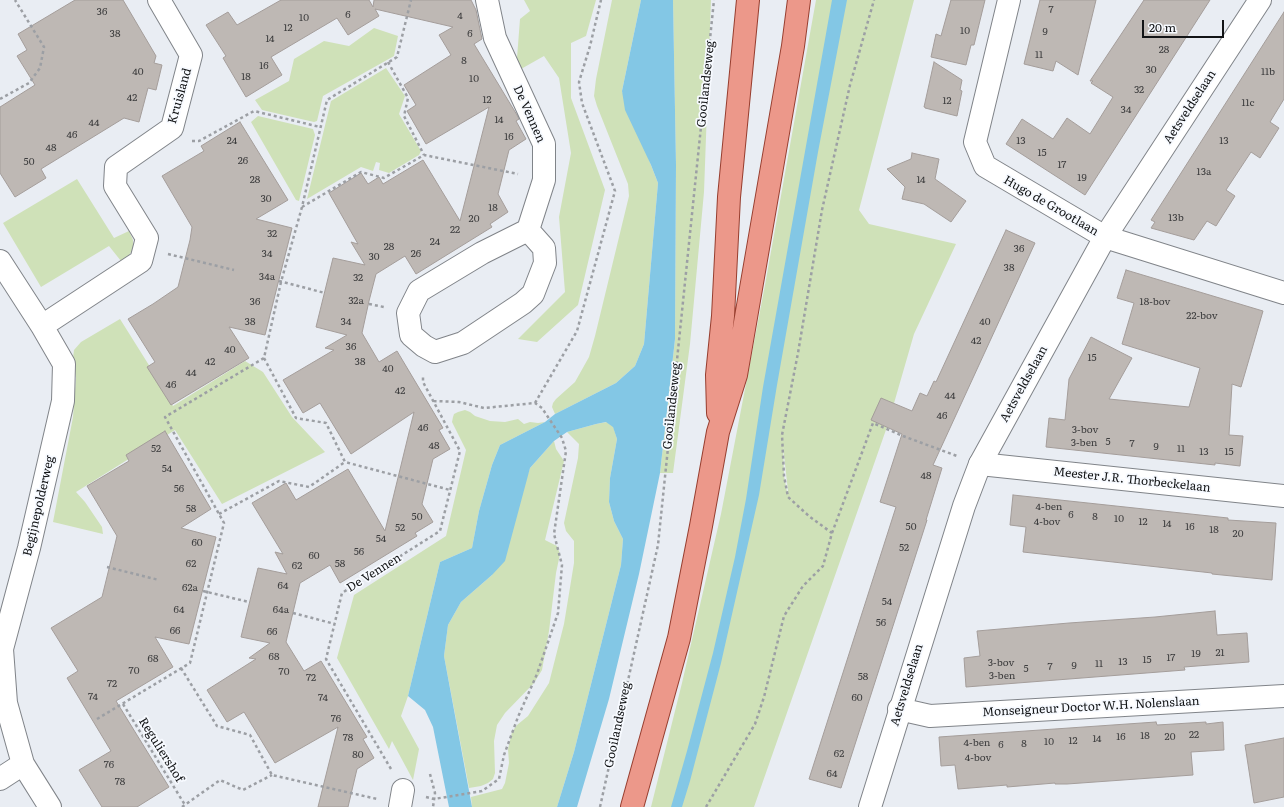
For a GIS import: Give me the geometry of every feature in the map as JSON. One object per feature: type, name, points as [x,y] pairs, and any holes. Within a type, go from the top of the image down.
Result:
[{"type":"main road","points":[[718,432],[717,375],[723,316],[729,197],[748,0]]},
{"type":"main road","points":[[632,807],[679,638],[718,432],[736,374],[793,46],[799,0]]},
{"type":"street","name":"Kruisland","points":[[144,248],[147,238],[115,186],[116,167],[172,128],[191,55],[159,0]]},
{"type":"street","name":"De Vennen","points":[[487,0],[495,38],[544,144],[544,180],[528,230]]},
{"type":"street","name":"Hugo de Grootlaan","points":[[1009,0],[975,142],[984,166],[1105,237],[1284,293]]},
{"type":"street","name":"Aetsveldselaan","points":[[870,807],[899,709],[964,506],[980,464],[1105,237],[1260,0]]},
{"type":"street","points":[[528,230],[544,248],[545,263],[533,294],[523,303],[463,343],[435,352],[411,336],[408,313],[418,291],[482,253],[528,230]]},
{"type":"street","points":[[42,326],[141,261],[144,248]]},
{"type":"street","name":"Begijnepolderweg","points":[[0,261],[42,326],[64,364],[63,401],[29,548],[1,649],[6,703],[22,764],[50,807]]},
{"type":"street","name":"Meester J.R. Thorbeckelaan","points":[[980,464],[1284,496]]},
{"type":"street","name":"Monseigneur Doctor W.H. Nolenslaan","points":[[899,709],[930,716],[1284,696]]},
{"type":"street","points":[[0,779],[22,764]]},
{"type":"path","points":[[0,100],[29,82],[40,68],[44,46],[16,0]]},
{"type":"path","points":[[411,0],[397,57],[327,100],[302,206],[280,281],[264,358],[296,418],[326,423],[345,462],[450,490]]},
{"type":"path","points":[[535,404],[577,331],[615,191],[582,103],[579,82],[590,46],[601,0]]},
{"type":"path","name":"Gooilandseweg","points":[[600,807],[658,545],[714,0]]},
{"type":"path","points":[[832,533],[788,498],[784,476],[782,436],[798,353],[822,210],[850,85],[874,0]]},
{"type":"path","points":[[388,62],[408,98],[404,116],[424,155]]},
{"type":"path","points":[[159,137],[199,141],[254,111],[320,127]]},
{"type":"path","points":[[302,206],[361,172],[384,178],[424,155],[544,180]]},
{"type":"path","points":[[144,248],[234,270]]},
{"type":"path","points":[[280,281],[325,292]]},
{"type":"path","name":"De Vennen","points":[[401,800],[326,659],[342,593],[440,531],[460,451],[423,382],[424,346]]},
{"type":"path","points":[[97,719],[190,663],[224,523],[165,417],[264,358]]},
{"type":"path","points":[[433,400],[459,402],[484,408],[535,404],[542,408],[562,438],[566,451],[554,534],[562,565],[558,613],[537,674],[518,717],[504,755],[499,779],[482,790],[439,798]]},
{"type":"path","points":[[706,807],[755,724],[764,697],[784,616],[804,586],[823,566],[832,533],[873,423],[903,436],[980,464]]},
{"type":"path","points":[[219,514],[279,481],[309,487],[345,462]]},
{"type":"path","points":[[107,567],[159,580]]},
{"type":"path","points":[[203,591],[249,602]]},
{"type":"path","points":[[293,613],[335,624]]},
{"type":"path","points":[[182,668],[217,726],[250,735],[272,774]]},
{"type":"path","name":"Reguliershof","points":[[122,704],[185,805]]},
{"type":"path","points":[[182,807],[220,780],[243,790],[272,774],[401,800]]},
{"type":"path","points":[[430,774],[435,793],[434,807]]},
{"type":"green space","points":[[524,0],[596,0],[586,36],[571,43],[571,98],[605,190],[578,305],[537,342],[518,339],[565,292],[559,217],[571,153],[559,78],[544,56],[521,69],[517,58],[520,19],[530,11]]},
{"type":"green space","points":[[612,0],[641,0],[622,91],[658,183],[644,344],[635,366],[616,383],[555,414],[552,407],[553,403],[575,382],[589,357],[629,196],[628,184],[594,96]]},
{"type":"green space","points":[[673,0],[711,0],[704,192],[690,344],[673,473],[660,473],[675,339],[676,165]]},
{"type":"green space","points":[[816,0],[914,0],[859,210],[869,224],[956,244],[914,334],[888,424],[754,807],[651,807],[682,683],[721,514],[765,285]],"holes":[[[783,446],[787,492],[784,476]]]},
{"type":"green space","points":[[374,28],[398,36],[394,56],[323,96],[317,121],[314,122],[262,110],[255,100],[289,81],[294,59],[324,41],[349,46]]},
{"type":"green space","points":[[386,68],[405,96],[399,114],[421,151],[419,155],[389,173],[379,170],[380,163],[376,162],[373,171],[361,167],[307,199],[331,101]]},
{"type":"green space","points":[[258,116],[313,129],[315,135],[299,201],[296,200],[251,122]]},
{"type":"green space","points":[[77,179],[114,238],[129,231],[133,240],[133,249],[129,255],[121,261],[109,246],[41,287],[3,223]]},
{"type":"green space","points":[[120,319],[173,406],[245,361],[263,372],[292,417],[325,452],[222,504],[175,430],[76,492],[85,502],[102,527],[103,534],[53,522],[73,417],[76,378],[73,358],[74,350],[81,342]]},
{"type":"green space","points":[[465,410],[475,416],[490,421],[505,422],[518,419],[524,424],[530,422],[545,422],[500,445],[492,465],[479,511],[472,548],[440,562],[408,696],[401,716],[419,749],[413,780],[392,741],[389,749],[337,658],[354,595],[446,536],[466,450],[452,422],[454,414]]},
{"type":"green space","points":[[607,422],[613,426],[617,439],[610,478],[609,502],[614,521],[623,539],[621,565],[574,752],[557,807],[472,807],[471,797],[502,789],[505,783],[509,763],[508,749],[512,732],[517,725],[528,716],[549,683],[564,624],[574,563],[574,541],[566,531],[564,523],[578,458],[579,444],[567,432]]},
{"type":"green space","points":[[554,441],[556,449],[564,461],[545,540],[557,546],[560,554],[542,670],[534,683],[505,713],[497,725],[494,741],[495,773],[493,779],[481,786],[469,788],[444,656],[448,625],[461,602],[492,575],[530,468]]},
{"type":"water","points":[[641,0],[673,0],[676,165],[675,339],[660,473],[639,574],[609,699],[577,807],[557,807],[574,752],[621,565],[623,539],[614,521],[609,502],[610,478],[617,439],[613,427],[606,422],[567,432],[554,441],[530,468],[505,561],[492,575],[461,602],[448,625],[444,656],[472,807],[449,807],[433,727],[425,710],[408,696],[440,562],[472,548],[479,511],[492,465],[500,445],[545,422],[555,414],[616,383],[635,366],[644,344],[658,183],[625,110],[622,91]]},
{"type":"water","points":[[832,0],[847,0],[818,152],[759,495],[721,663],[690,781],[682,807],[671,807],[713,653],[735,557],[746,499],[763,387]]},
{"type":"building","points":[[75,0],[123,0],[156,56],[154,63],[162,65],[156,90],[148,88],[139,122],[124,118],[41,169],[46,178],[15,197],[0,173],[0,107],[35,85],[17,56],[27,50],[18,34]]},
{"type":"building","points":[[281,0],[369,0],[373,7],[374,0],[471,0],[476,10],[482,39],[474,44],[517,115],[519,119],[516,121],[526,139],[509,150],[498,194],[508,212],[490,224],[492,227],[416,274],[405,256],[376,274],[362,333],[379,362],[397,351],[443,428],[439,430],[450,449],[433,459],[422,504],[433,522],[415,533],[417,536],[340,583],[330,565],[300,583],[286,642],[304,671],[321,661],[367,737],[363,739],[374,758],[357,769],[348,807],[318,807],[338,727],[275,763],[244,712],[227,722],[207,690],[256,659],[249,658],[270,643],[241,637],[258,568],[287,574],[275,552],[283,554],[252,503],[286,483],[296,500],[348,469],[385,531],[414,412],[351,454],[320,403],[303,413],[283,380],[334,350],[325,348],[347,335],[316,327],[333,258],[365,265],[351,242],[358,244],[329,193],[361,173],[368,184],[379,177],[383,184],[423,160],[460,221],[489,107],[426,144],[407,111],[416,105],[404,85],[451,55],[439,35],[453,27],[375,9],[379,16],[348,35],[337,18],[271,57],[282,75],[246,97],[223,58],[226,56],[206,25],[228,12],[237,25]]},
{"type":"building","points":[[951,0],[985,0],[974,45],[971,45],[966,65],[931,57],[936,34],[941,36]]},
{"type":"building","points":[[1040,0],[1096,0],[1078,75],[1056,61],[1053,71],[1024,64]]},
{"type":"building","points":[[1144,0],[1210,0],[1085,195],[1006,144],[1022,119],[1053,139],[1067,118],[1090,134],[1113,97],[1091,83],[1093,81],[1090,81]]},
{"type":"building","points":[[1284,12],[1284,99],[1270,122],[1279,128],[1260,158],[1251,152],[1226,190],[1235,196],[1216,226],[1207,221],[1194,240],[1151,228],[1155,222],[1151,220]]},
{"type":"building","points":[[934,62],[962,80],[960,90],[962,91],[957,116],[924,107]]},
{"type":"building","points":[[240,122],[288,200],[256,219],[292,228],[265,335],[229,327],[249,358],[171,405],[147,367],[155,362],[128,319],[178,287],[190,240],[192,227],[162,176],[204,151],[201,146]]},
{"type":"building","points":[[912,153],[939,159],[935,179],[966,201],[951,222],[924,204],[902,199],[905,187],[887,169],[911,159]]},
{"type":"building","points":[[1006,230],[1035,243],[933,465],[942,468],[927,520],[841,788],[809,779],[896,507],[880,502],[902,434],[871,420],[881,398],[912,411],[920,393],[927,396],[934,381],[936,382]]},
{"type":"building","points":[[1126,270],[1263,311],[1241,387],[1232,384],[1229,435],[1243,436],[1240,466],[1215,463],[1215,465],[1046,447],[1049,418],[1065,420],[1069,379],[1091,337],[1132,358],[1109,399],[1189,407],[1200,368],[1122,344],[1134,303],[1117,298]]},
{"type":"building","points":[[165,431],[211,509],[181,528],[216,537],[189,644],[155,637],[173,667],[116,701],[169,787],[137,807],[102,807],[79,770],[111,751],[67,678],[78,671],[51,628],[102,597],[117,536],[87,486],[129,461],[126,455]]},
{"type":"building","points":[[1013,495],[1228,518],[1228,520],[1276,523],[1272,580],[1023,552],[1026,527],[1010,525]]},
{"type":"building","points":[[1215,611],[1217,635],[1247,633],[1249,662],[1184,667],[1185,670],[966,687],[964,658],[980,656],[977,631]]},
{"type":"building","points":[[1156,722],[1157,725],[1206,722],[1206,724],[1223,722],[1224,750],[1191,752],[1193,775],[1067,784],[1055,783],[1007,787],[1007,785],[958,789],[955,765],[941,766],[939,737]]},
{"type":"building","points":[[1284,738],[1284,797],[1254,803],[1245,745]]}]
